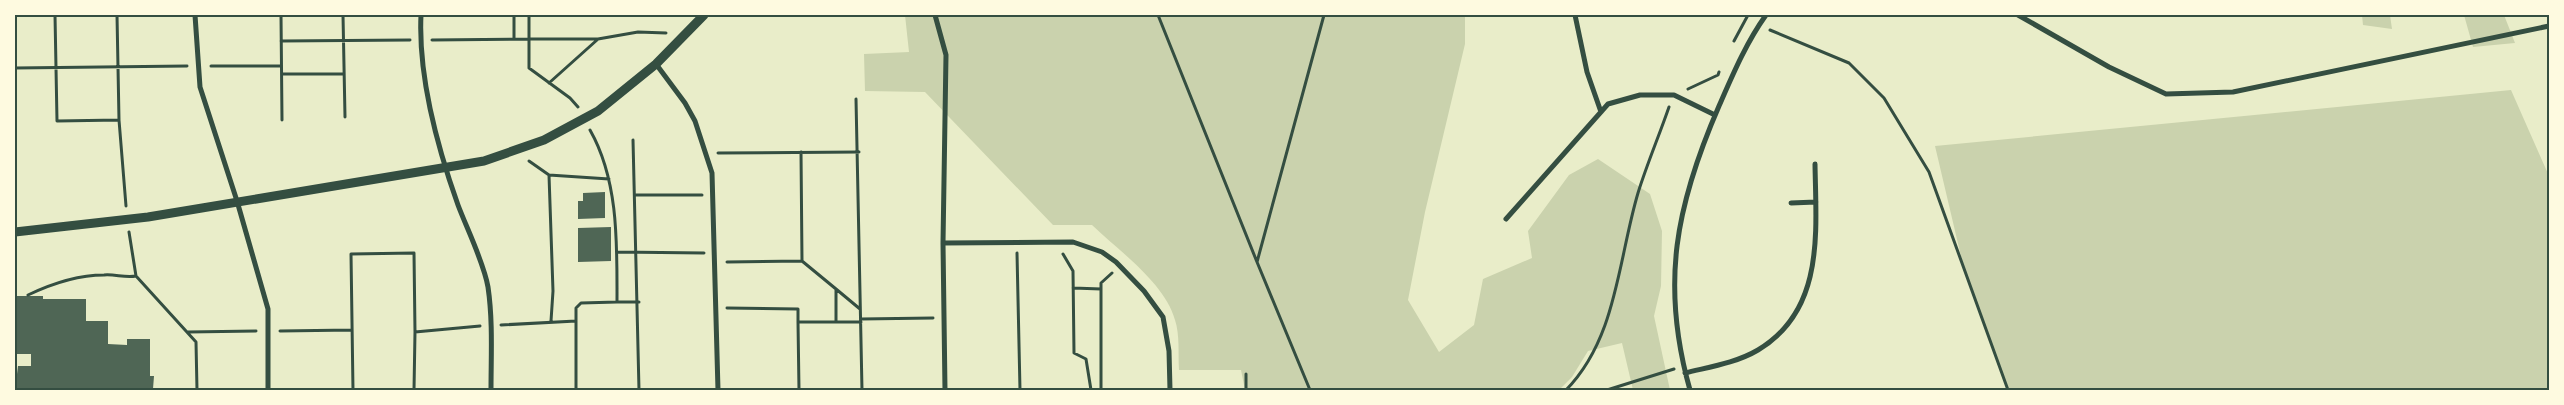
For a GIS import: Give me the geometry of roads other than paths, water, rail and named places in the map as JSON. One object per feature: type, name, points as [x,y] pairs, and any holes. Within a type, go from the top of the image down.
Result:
[{"type":"street","points":[[195,15],[200,87],[237,202],[268,309],[268,390]]},
{"type":"street","points":[[421,15],[420,40],[427,89],[445,170],[488,286],[492,390]]},
{"type":"street","points":[[15,232],[148,216],[445,170],[484,162],[516,151],[571,126],[598,111],[656,64],[704,15]]},
{"type":"street","points":[[935,15],[946,55],[945,390]]},
{"type":"street","points":[[1575,15],[1586,72],[1601,112]]},
{"type":"street","points":[[1690,390],[1683,366],[1674,304],[1673,269],[1678,233],[1688,187],[1716,115],[1742,54],[1766,15]]},
{"type":"street","points":[[2018,15],[2109,67],[2166,94],[2233,92],[2549,26]]},
{"type":"street","points":[[656,64],[685,103],[707,153],[712,173],[716,253],[718,390]]},
{"type":"street","points":[[1506,219],[1608,104],[1640,95],[1674,95],[1716,115]]},
{"type":"street","points":[[1685,374],[1732,361],[1757,351],[1776,337],[1791,320],[1810,283],[1815,244],[1815,164]]},
{"type":"street","points":[[1791,203],[1816,202]]},
{"type":"street","points":[[944,243],[1056,242],[1089,246],[1102,252],[1120,266],[1157,306],[1163,317],[1169,352],[1170,390]]}]
